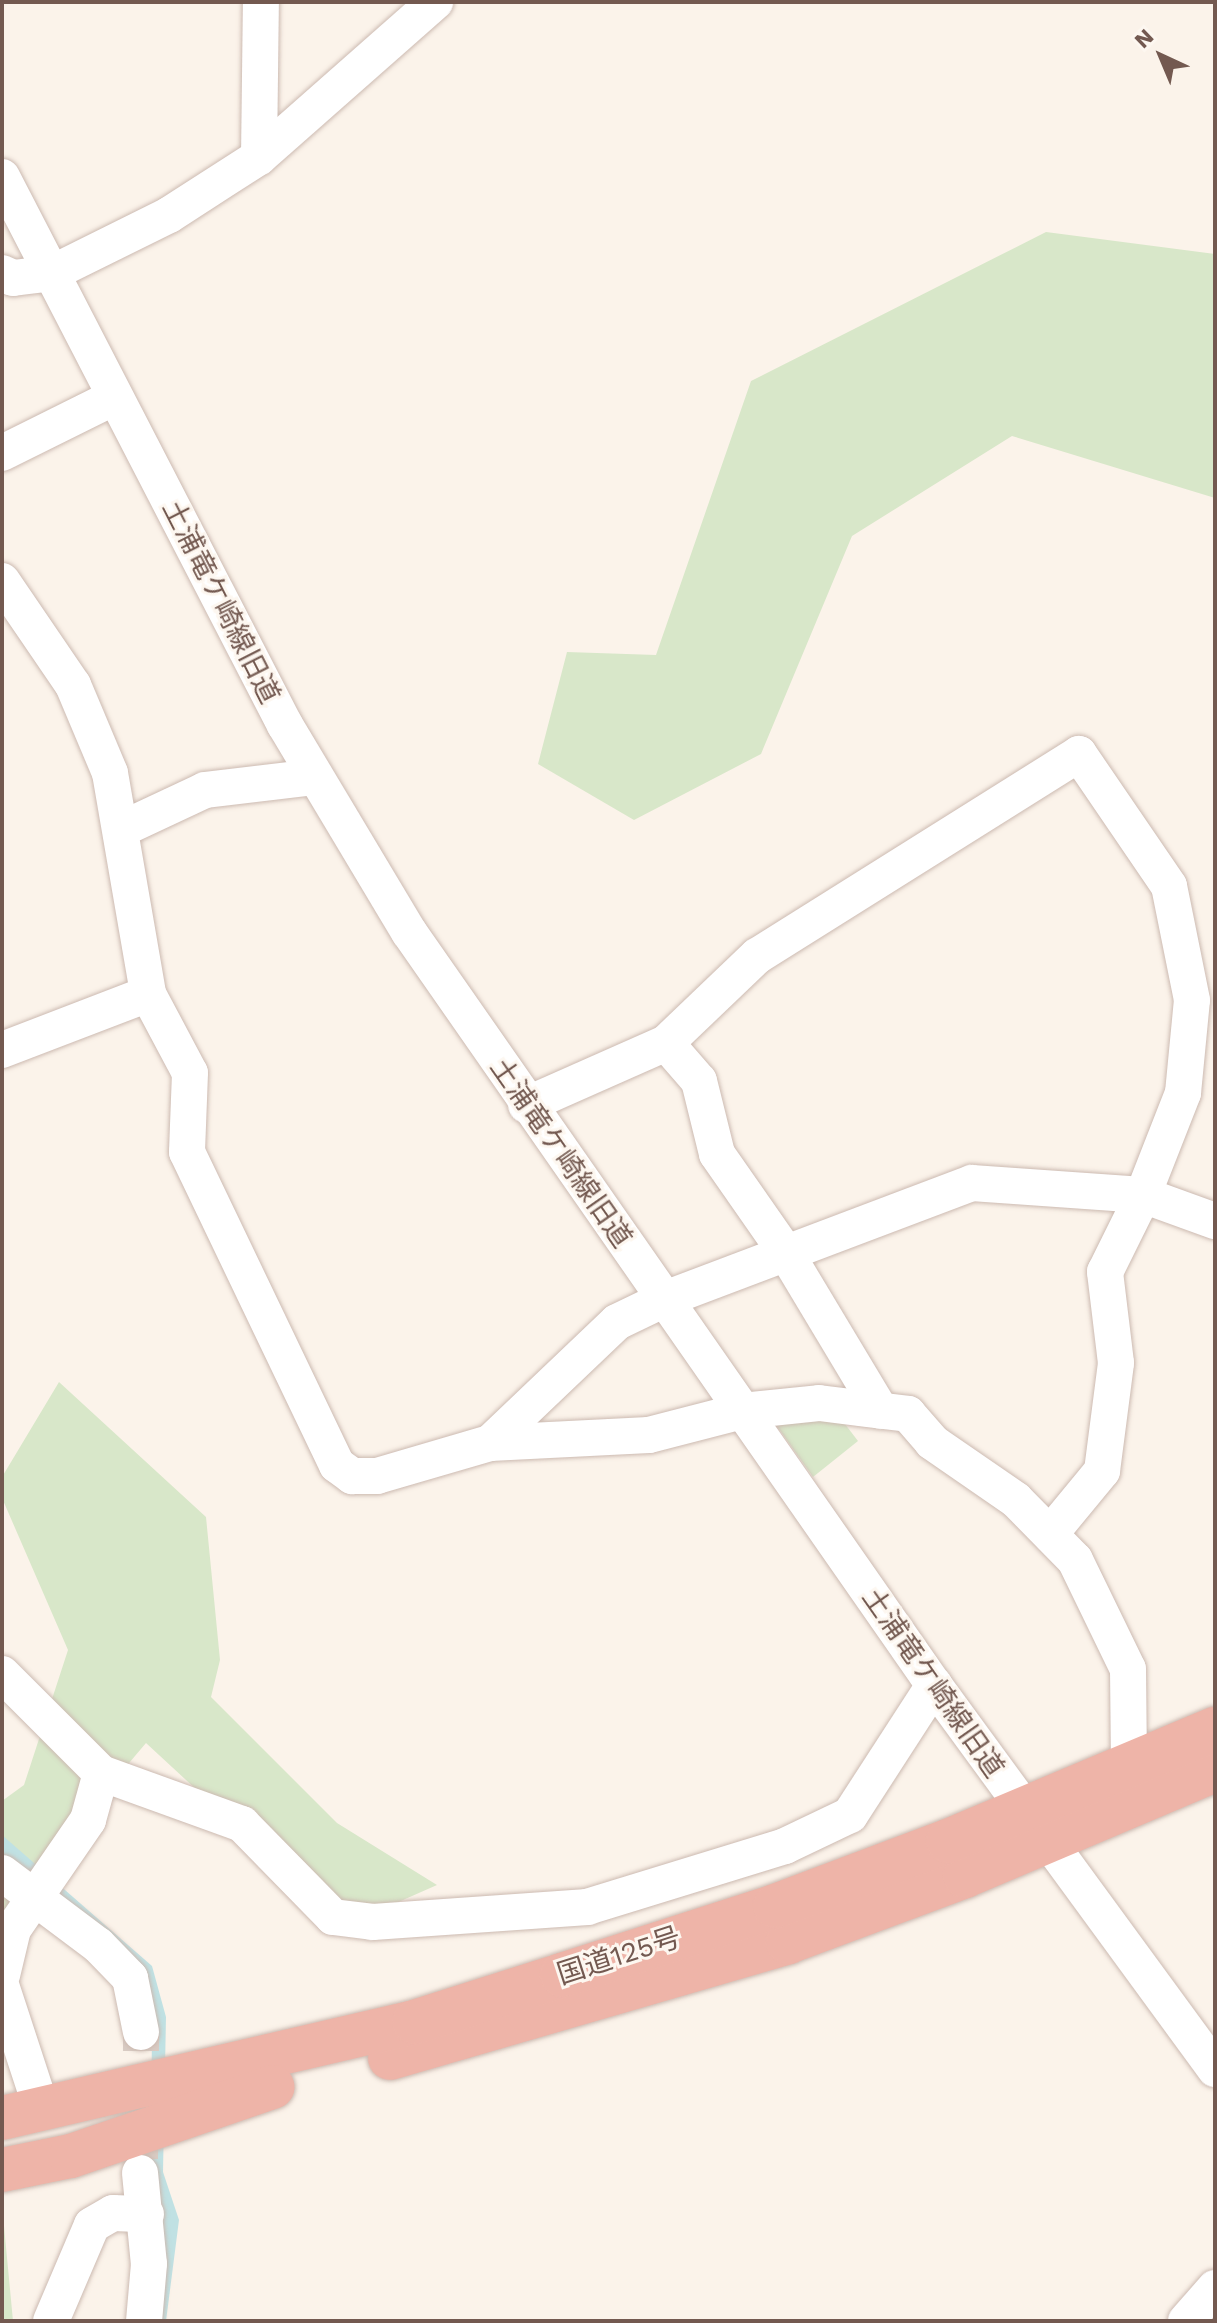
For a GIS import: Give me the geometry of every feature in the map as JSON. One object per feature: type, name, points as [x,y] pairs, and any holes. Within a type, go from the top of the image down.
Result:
[{"type":"highway","name":"国道125号","points":[[1036,1826],[1129,1767],[1215,1729]]},
{"type":"highway","name":"国道125号","points":[[2,2149],[267,2074],[414,2022],[775,1906],[1215,1770]]},
{"type":"highway","name":"国道125号","points":[[2,2118],[267,2074]]},
{"type":"highway","points":[[19,2091],[267,2074]]},
{"type":"highway","points":[[2,2170],[71,2156],[267,2074]]},
{"type":"street","points":[[259,157],[261,2]]},
{"type":"street","points":[[2,273],[13,278],[52,273],[169,215],[259,157],[435,2]]},
{"type":"street","name":"土浦竜ケ崎線旧道","points":[[2,177],[314,777],[409,932],[526,1105],[934,1685],[1215,2069]]},
{"type":"street","points":[[2,453],[115,397]]},
{"type":"street","points":[[2,581],[73,685],[110,773],[124,828],[148,994],[190,1073],[187,1152],[337,1465],[352,1476],[377,1476],[490,1443],[649,1435],[742,1411],[819,1403],[908,1414],[932,1442],[1016,1500],[1075,1560],[1128,1669],[1129,1767]]},
{"type":"street","points":[[526,1105],[666,1043],[757,956],[1079,754],[1169,886],[1192,1000],[1183,1093],[1143,1195],[1105,1272],[1116,1363],[1102,1471],[1050,1534]]},
{"type":"street","points":[[124,828],[205,790],[314,777]]},
{"type":"street","points":[[2,1050],[148,994]]},
{"type":"street","points":[[666,1043],[699,1081],[717,1154],[786,1253],[881,1411]]},
{"type":"street","points":[[490,1443],[617,1322],[665,1299],[972,1183],[1143,1195],[1215,1221]]},
{"type":"street","points":[[2,1674],[101,1773],[242,1824],[333,1917],[373,1922],[587,1907],[785,1846],[850,1815],[934,1685]]},
{"type":"street","points":[[2,1975],[13,1929],[88,1820],[101,1773]]},
{"type":"street","points":[[2,1873],[98,1945],[130,1978],[141,2032]]},
{"type":"street","points":[[2,1988],[19,2091]]},
{"type":"street","points":[[140,2173],[146,2214],[144,2321]]},
{"type":"street","points":[[51,2321],[92,2225],[113,2213],[146,2214]]},
{"type":"street","points":[[1186,2321],[1215,2288]]},
{"type":"green space","points":[[1046,232],[1215,254],[1215,498],[1012,436],[852,536],[761,754],[634,820],[538,764],[567,652],[656,655],[751,381]]},
{"type":"green space","points":[[59,1382],[206,1517],[220,1660],[211,1697],[337,1823],[437,1885],[344,1926],[146,1743],[2,1913],[2,1801],[24,1785],[68,1650],[2,1498],[2,1477]]},
{"type":"green space","points":[[835,1411],[858,1441],[813,1477],[769,1415]]},
{"type":"green space","points":[[2,2209],[4,2226],[13,2321],[2,2321]]},
{"type":"water","points":[[2,1835],[152,1966],[166,2017],[163,2172],[179,2220],[166,2321],[150,2321],[152,2018],[2,1857]]},
{"type":"tunnel","points":[[140,2159],[141,2032]]}]
